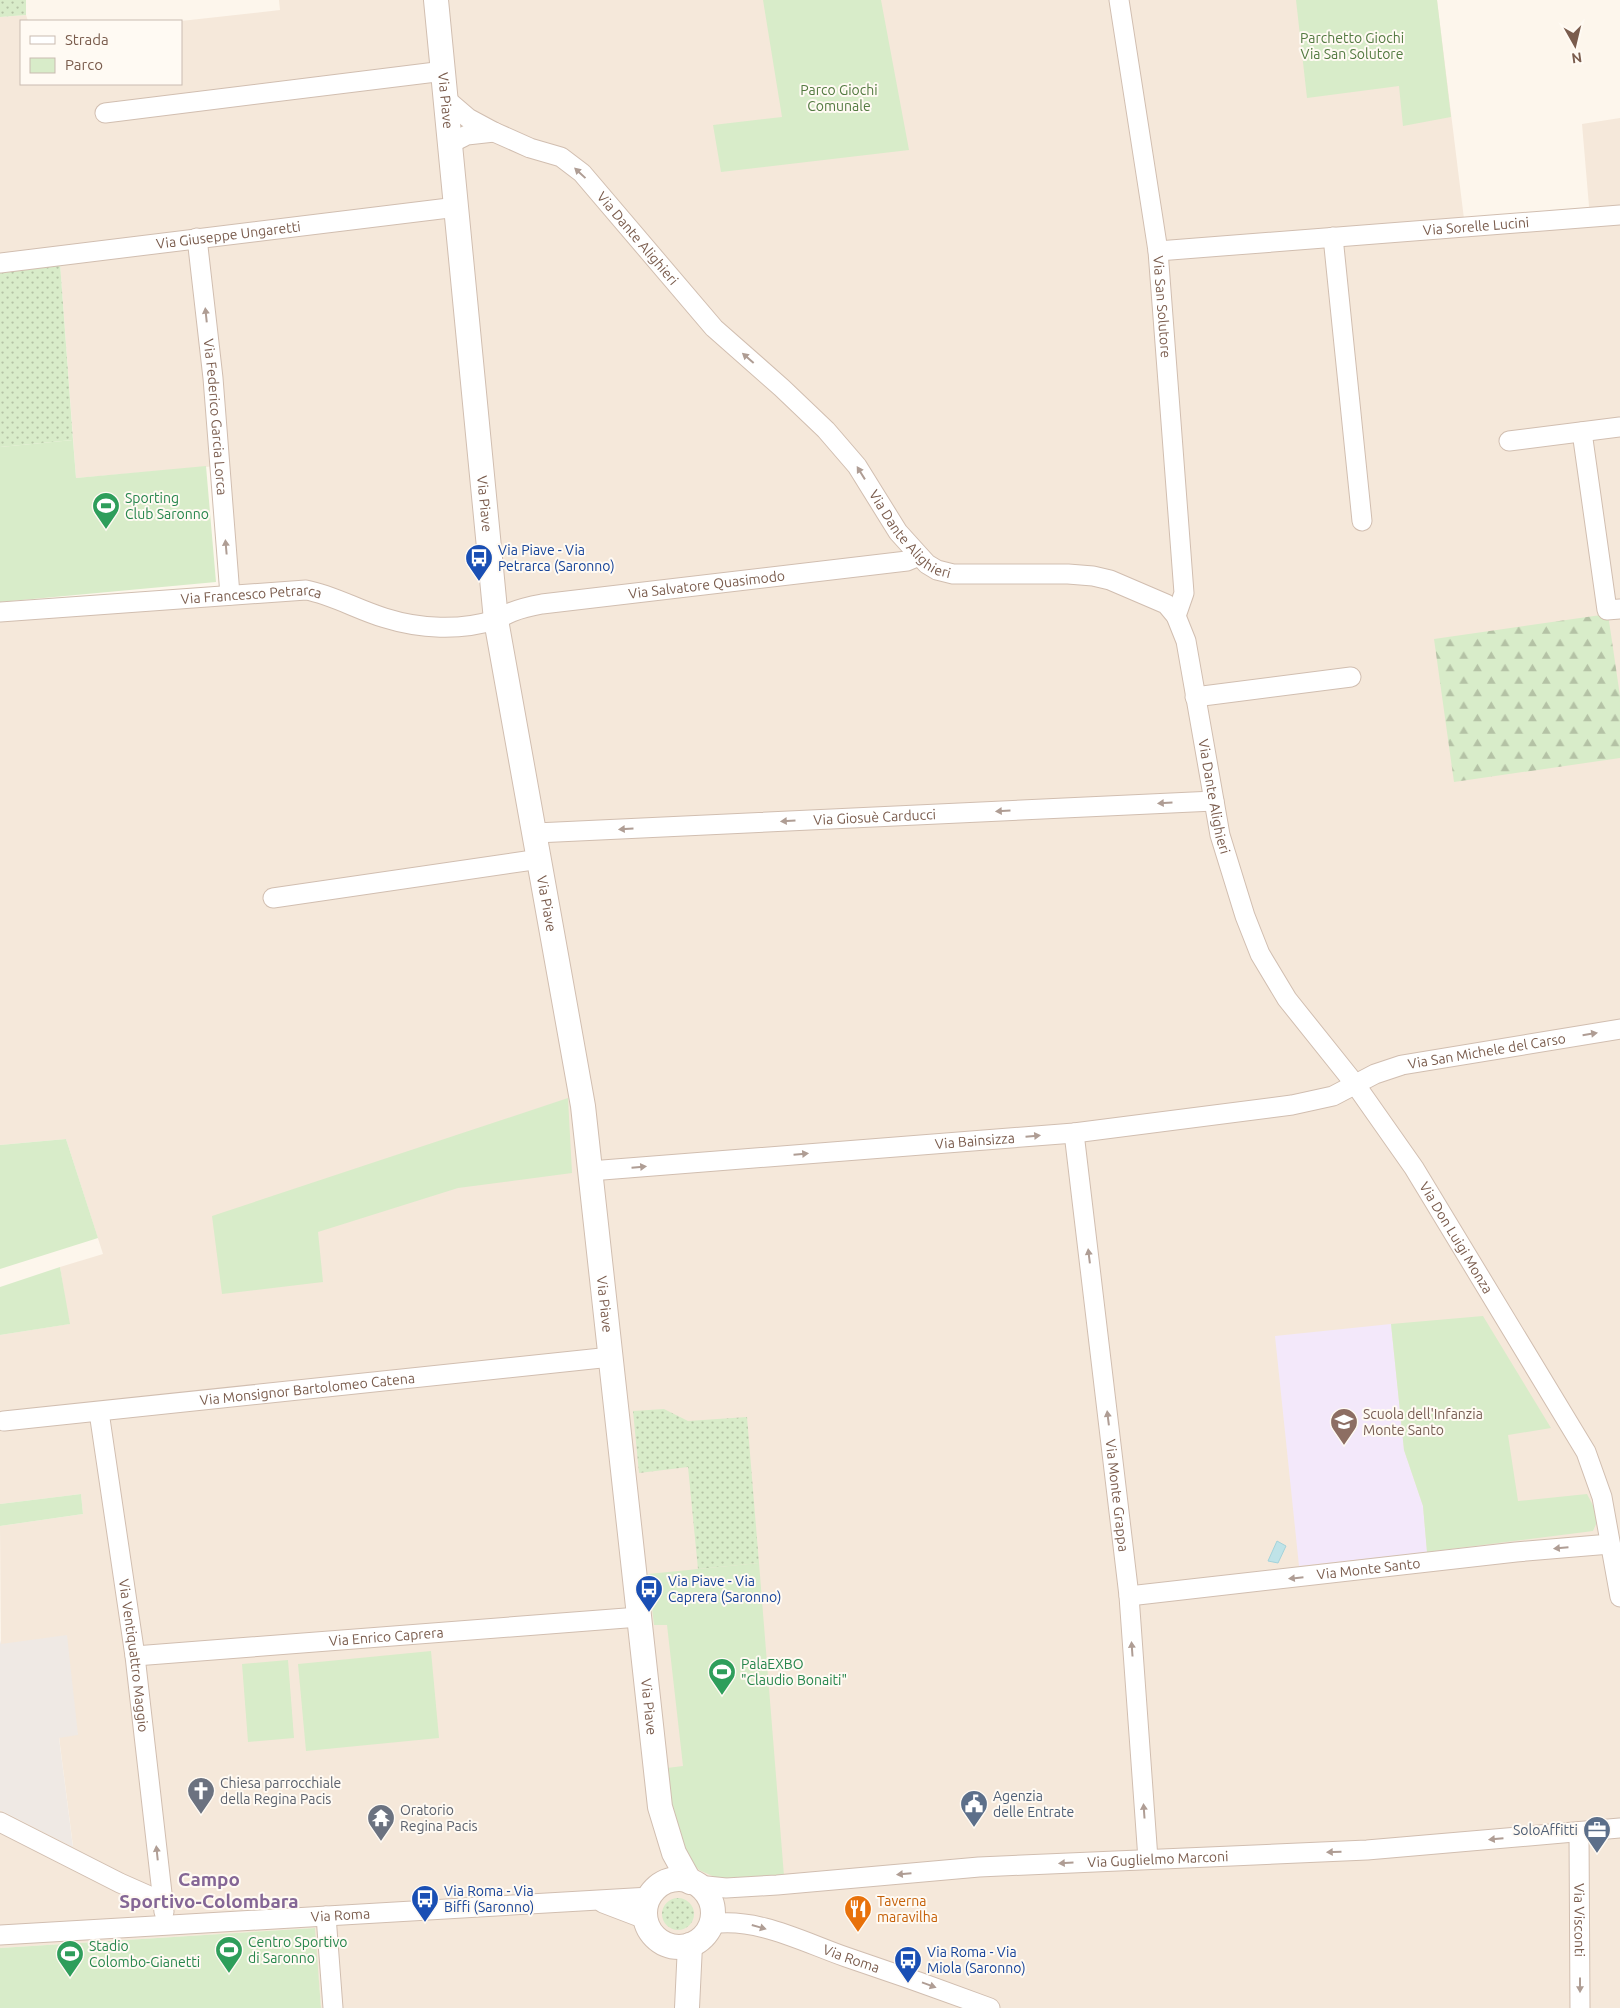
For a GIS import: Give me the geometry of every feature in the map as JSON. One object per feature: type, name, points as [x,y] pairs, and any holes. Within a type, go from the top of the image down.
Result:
[{"type":"street","name":"Via Piave","points":[[436,0],[496,620],[576,1058],[590,1171],[660,1807],[661,1872],[651,1901]]},
{"type":"street","name":"Via San Solutore","points":[[1118,0],[1158,251],[1184,593],[1176,616]]},
{"type":"street","points":[[105,113],[444,71]]},
{"type":"street","name":"Via Dante Alighieri","points":[[447,100],[468,118],[530,148],[561,157],[582,173],[714,328],[782,388],[832,437],[857,466],[898,532],[919,556],[937,570],[953,574],[1093,576],[1166,604],[1176,616],[1186,641],[1214,801],[1224,848],[1240,902]]},
{"type":"street","points":[[451,143],[467,135],[494,132]]},
{"type":"street","name":"Via Giuseppe Ungaretti","points":[[0,263],[457,207]]},
{"type":"street","name":"Via Sorelle Lucini","points":[[1158,251],[1620,215]]},
{"type":"street","points":[[1333,237],[1362,521]]},
{"type":"street","name":"Via Federico Garcia Lorca","points":[[197,238],[213,378],[230,595]]},
{"type":"street","points":[[1509,441],[1620,427]]},
{"type":"street","points":[[1582,432],[1607,610],[1620,609]]},
{"type":"street","name":"Via Salvatore Quasimodo","points":[[496,620],[511,612],[542,604],[907,561],[919,556]]},
{"type":"street","name":"Via Francesco Petrarca","points":[[0,612],[306,590],[324,594],[346,605],[386,619],[422,627],[464,626],[496,620]]},
{"type":"street","points":[[1195,697],[1351,677]]},
{"type":"street","name":"Via Giosuè Carducci","points":[[536,833],[1214,801]]},
{"type":"street","points":[[273,898],[540,858]]},
{"type":"street","name":"Via Don Luigi Monza","points":[[1240,902],[1260,954],[1282,991],[1355,1084],[1414,1168],[1586,1452],[1602,1497],[1620,1597]]},
{"type":"street","name":"Via San Michele del Carso","points":[[1355,1084],[1402,1065],[1620,1029]]},
{"type":"street","name":"Via Bainsizza","points":[[590,1171],[1074,1133],[1292,1105],[1333,1096],[1355,1084]]},
{"type":"street","name":"Via Monte Grappa","points":[[1074,1133],[1129,1596],[1148,1860]]},
{"type":"street","name":"Via Monsignor Bartolomeo Catena","points":[[4,1421],[610,1356]]},
{"type":"street","name":"Via Ventiquattro Maggio","points":[[98,1412],[135,1656],[165,1925]]},
{"type":"street","name":"Via Monte Santo","points":[[1129,1596],[1516,1552],[1610,1544]]},
{"type":"street","name":"Via Enrico Caprera","points":[[135,1656],[639,1617]]},
{"type":"street","name":"Via Piave","points":[[660,1807],[674,1853],[694,1884]]},
{"type":"street","points":[[0,1822],[120,1883],[163,1902]]},
{"type":"street","name":"Via Guglielmo Marconi","points":[[694,1884],[726,1888],[777,1886],[979,1867],[1367,1850],[1620,1828]]},
{"type":"street","name":"Via Visconti","points":[[1579,1832],[1580,2008]]},
{"type":"street","points":[[675,1880],[694,1884],[708,1897],[712,1905],[711,1924],[705,1935],[680,1946],[658,1941],[648,1928],[651,1901],[675,1880]]},
{"type":"street","name":"Via Roma","points":[[0,1935],[592,1900],[651,1901]]},
{"type":"street","points":[[326,1916],[333,2008]]},
{"type":"street","name":"Via Roma","points":[[711,1924],[746,1923],[783,1934],[990,2008]]},
{"type":"street","points":[[680,1946],[683,2008]]},
{"type":"street","points":[[680,1946],[687,2008]]},
{"type":"shaded area","points":[[279,0],[1437,0],[1465,227],[1590,218],[1582,124],[1620,118],[1620,2008],[321,2008],[314,1928],[0,1948],[0,1810],[73,1846],[59,1737],[78,1734],[1,1644],[0,1526],[83,1514],[81,1494],[0,1504],[0,1335],[69,1324],[60,1267],[103,1254],[66,1139],[0,1145],[0,622],[238,601],[229,465],[76,478],[60,263],[0,271],[0,17],[26,15],[28,20],[20,20],[20,85],[182,85],[182,21],[280,10]]},
{"type":"shaded area","name":"Scuola dell'Infanzia Monte Santo","points":[[1391,1324],[1404,1450],[1423,1506],[1427,1552],[1299,1566],[1275,1336]]},
{"type":"shaded area","points":[[67,1635],[78,1735],[59,1738],[73,1847],[0,1810],[0,1640],[1,1644]]},
{"type":"green space","points":[[0,0],[26,0],[26,15],[0,17]]},
{"type":"green space","name":"Parco Giochi Comunale","points":[[763,0],[881,0],[909,150],[721,172],[713,125],[782,117]]},
{"type":"green space","name":"Parchetto Giochi Via San Solutore","points":[[1296,0],[1437,0],[1451,117],[1403,126],[1399,86],[1307,98]]},
{"type":"green space","points":[[60,263],[73,440],[0,447],[0,271]]},
{"type":"green space","name":"Sporting Club Saronno","points":[[73,440],[76,478],[206,466],[216,582],[0,602],[0,447]]},
{"type":"green space","points":[[1608,614],[1620,696],[1620,758],[1454,782],[1434,639]]},
{"type":"green space","points":[[568,1098],[572,1173],[458,1188],[318,1232],[323,1282],[222,1294],[212,1216]]},
{"type":"green space","points":[[66,1139],[98,1238],[0,1269],[0,1145]]},
{"type":"green space","points":[[60,1267],[70,1324],[0,1335],[0,1287]]},
{"type":"green space","points":[[1483,1316],[1551,1428],[1508,1435],[1518,1501],[1587,1494],[1599,1517],[1593,1531],[1427,1552],[1423,1506],[1404,1450],[1391,1324]]},
{"type":"green space","points":[[664,1409],[688,1421],[747,1417],[759,1563],[698,1569],[688,1467],[639,1473],[633,1411]]},
{"type":"green space","points":[[81,1494],[83,1514],[0,1526],[0,1504]]},
{"type":"green space","name":"PalaEXBO \"Claudio Bonaiti\"","points":[[759,1563],[784,1876],[719,1879],[699,1870],[684,1855],[673,1835],[667,1768],[683,1766],[667,1625],[654,1625],[648,1574]]},
{"type":"green space","points":[[431,1651],[439,1738],[306,1751],[298,1664]]},
{"type":"green space","points":[[288,1660],[294,1738],[248,1742],[242,1664]]},
{"type":"green space","points":[[678,1898],[689,1903],[694,1914],[689,1925],[678,1930],[667,1925],[662,1914],[667,1903]]},
{"type":"green space","points":[[315,1928],[321,2008],[0,2008],[0,1948]]},
{"type":"water","points":[[1277,1541],[1286,1546],[1278,1563],[1268,1561]]},
{"type":"place","name":"Sporting Club Saronno","points":[[106,530]]},
{"type":"place","name":"Via Piave - Via Petrarca (Saronno)","points":[[479,582]]},
{"type":"place","name":"Scuola dell'Infanzia Monte Santo","points":[[1344,1446]]},
{"type":"place","name":"Via Piave - Via Caprera (Saronno)","points":[[649,1613]]},
{"type":"place","name":"PalaEXBO \"Claudio Bonaiti\"","points":[[722,1696]]},
{"type":"place","name":"Chiesa parrocchiale della Regina Pacis","points":[[201,1815]]},
{"type":"place","name":"Agenzia delle Entrate","points":[[974,1828]]},
{"type":"place","name":"Oratorio Regina Pacis","points":[[381,1842]]},
{"type":"place","name":"SoloAffitti","points":[[1597,1854]]},
{"type":"place","name":"Via Roma - Via Biffi (Saronno)","points":[[425,1923]]},
{"type":"place","name":"Taverna maravilha","points":[[858,1933]]},
{"type":"place","name":"Centro Sportivo di Saronno","points":[[229,1974]]},
{"type":"place","name":"Stadio Colombo-Gianetti","points":[[70,1978]]},
{"type":"place","name":"Via Roma - Via Miola (Saronno)","points":[[908,1984]]},
{"type":"district","name":"Campo Sportivo-Colombara","points":[[209,1890]]}]
